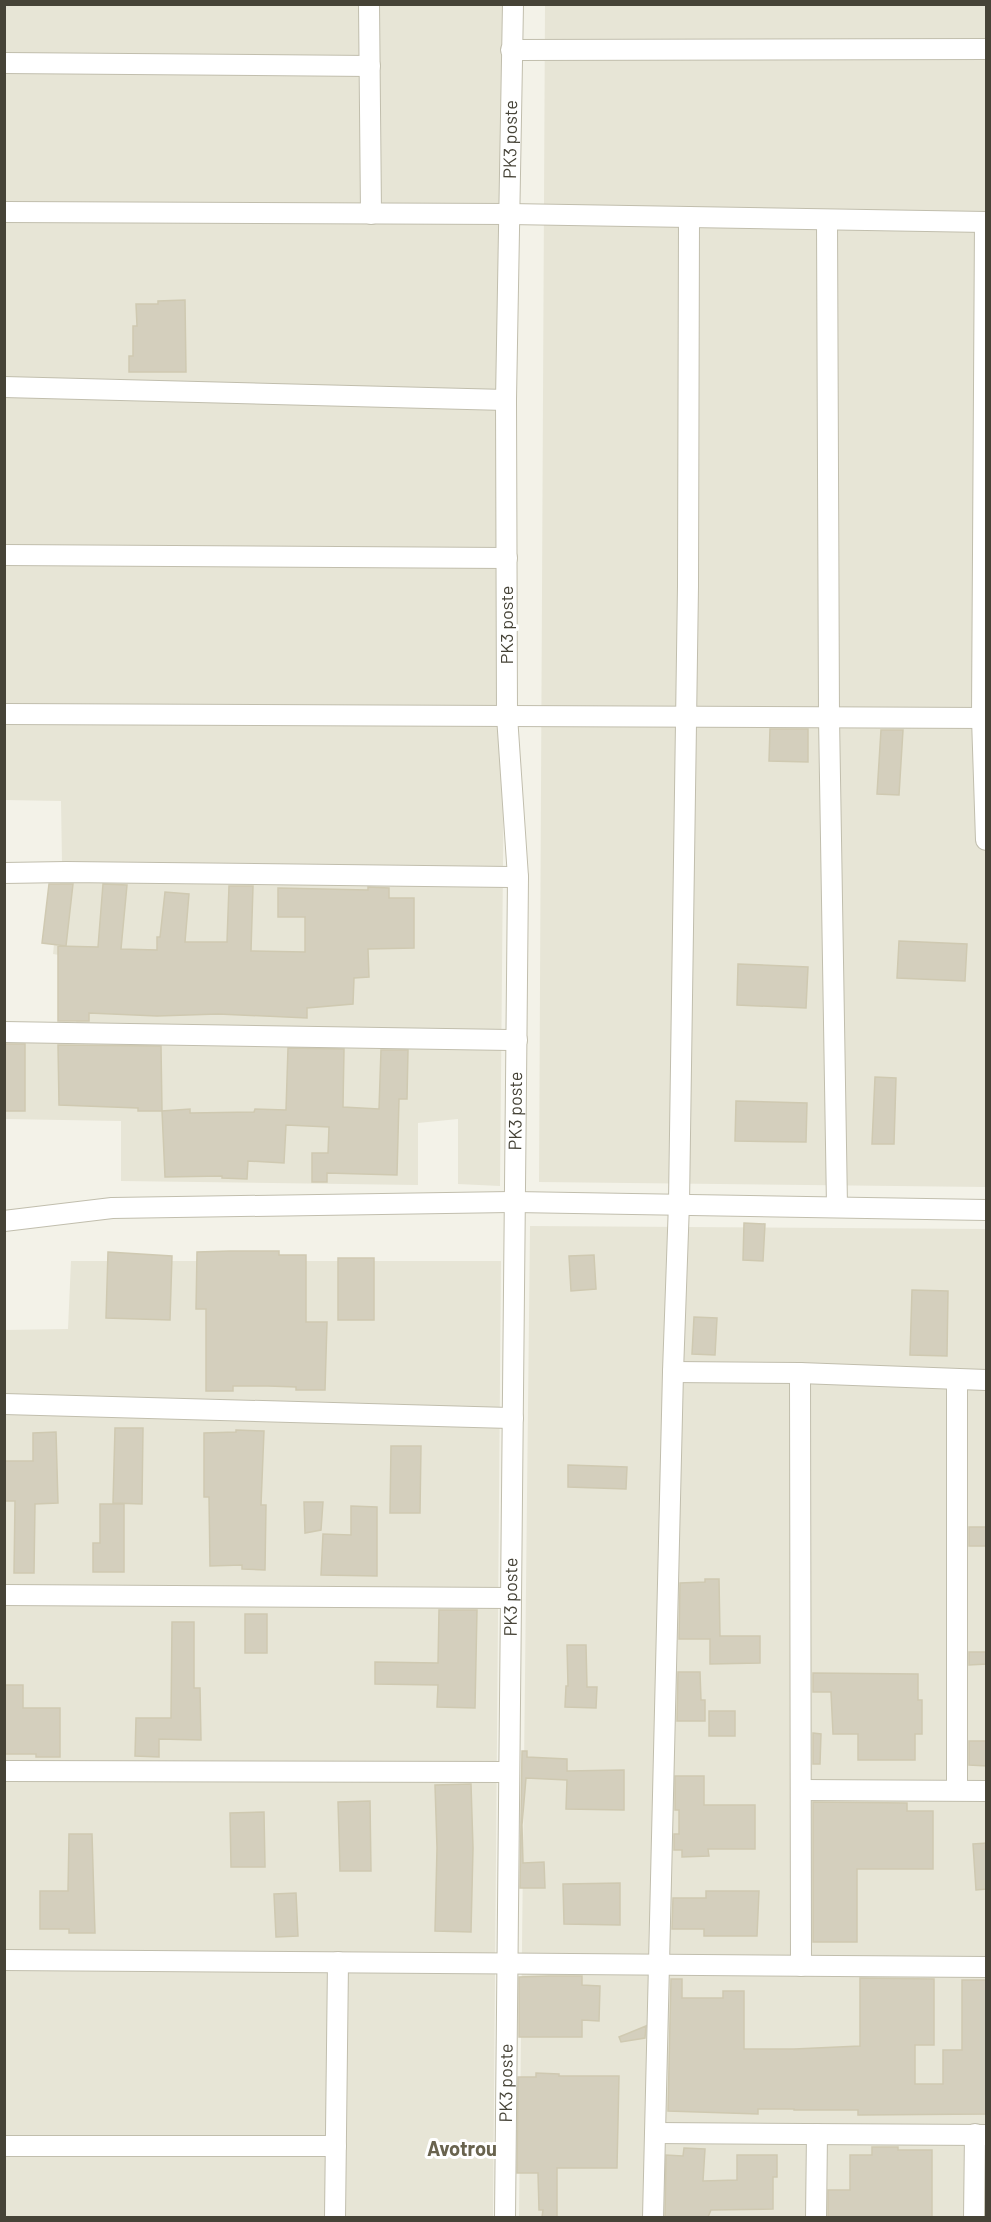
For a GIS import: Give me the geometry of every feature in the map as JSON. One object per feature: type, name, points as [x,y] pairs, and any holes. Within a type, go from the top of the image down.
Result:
[{"type":"street","points":[[369,4],[371,214]]},
{"type":"street","name":"PK3 poste","points":[[505,2217],[518,877],[507,716],[506,400],[513,4]]},
{"type":"street","points":[[511,50],[987,49]]},
{"type":"street","points":[[4,63],[370,66]]},
{"type":"street","points":[[4,212],[509,214],[986,222],[984,718],[987,840]]},
{"type":"street","points":[[653,2217],[679,1203],[686,716],[689,218]]},
{"type":"street","points":[[827,220],[829,717],[837,1206]]},
{"type":"street","points":[[4,387],[506,400]]},
{"type":"street","points":[[4,555],[507,558]]},
{"type":"street","points":[[4,714],[984,718]]},
{"type":"street","points":[[4,873],[518,877]]},
{"type":"street","points":[[4,1032],[517,1040]]},
{"type":"street","points":[[4,1221],[112,1208],[515,1202],[987,1210]]},
{"type":"street","points":[[673,1372],[800,1373],[987,1380]]},
{"type":"street","points":[[800,1373],[801,1966]]},
{"type":"street","points":[[957,1379],[957,1790]]},
{"type":"street","points":[[4,1404],[513,1418]]},
{"type":"street","points":[[4,1594],[511,1598]]},
{"type":"street","points":[[4,1771],[509,1772]]},
{"type":"street","points":[[801,1790],[987,1791]]},
{"type":"street","points":[[4,1960],[987,1967]]},
{"type":"street","points":[[335,2217],[338,1962]]},
{"type":"street","points":[[655,2133],[981,2134],[974,2217]]},
{"type":"street","points":[[816,2217],[817,2134]]},
{"type":"street","points":[[4,2146],[336,2146]]},
{"type":"shaded area","points":[[5,5],[511,5],[500,1186],[458,1184],[458,1119],[418,1123],[418,1185],[121,1181],[121,1121],[5,1119],[4,1042],[76,1039],[77,958],[53,954],[62,863],[61,801],[5,800]]},
{"type":"shaded area","points":[[545,5],[986,5],[986,1187],[539,1182]]},
{"type":"shaded area","points":[[530,1226],[986,1229],[986,2217],[519,2218]]},
{"type":"shaded area","points":[[71,1261],[501,1261],[493,2217],[5,2217],[4,1330],[68,1329]]},
{"type":"building","points":[[185,300],[186,372],[129,372],[129,356],[133,356],[133,326],[137,326],[136,304]]},
{"type":"building","points":[[770,729],[808,729],[808,762],[769,761]]},
{"type":"building","points":[[881,730],[903,730],[899,795],[877,794]]},
{"type":"building","points":[[49,884],[73,884],[66,946],[42,943]]},
{"type":"building","points":[[103,884],[127,885],[121,949],[157,950],[165,892],[189,894],[185,942],[227,942],[229,886],[253,886],[251,951],[305,952],[305,917],[278,917],[278,888],[368,890],[368,887],[389,888],[389,898],[414,898],[414,948],[368,949],[369,977],[354,978],[353,1004],[307,1008],[307,1018],[218,1014],[157,1016],[89,1013],[89,1021],[58,1021],[58,946],[98,947]]},
{"type":"building","points":[[899,941],[967,944],[965,981],[897,978]]},
{"type":"building","points":[[738,964],[808,967],[806,1008],[737,1005]]},
{"type":"building","points":[[4,1044],[25,1044],[25,1111],[4,1111]]},
{"type":"building","points":[[58,1045],[161,1046],[162,1111],[59,1105]]},
{"type":"building","points":[[288,1048],[344,1049],[343,1107],[379,1109],[381,1050],[408,1050],[407,1099],[399,1099],[397,1175],[327,1173],[327,1182],[312,1182],[312,1153],[328,1153],[329,1127],[286,1125],[284,1163],[248,1161],[247,1179],[222,1178],[222,1176],[165,1177],[162,1111],[190,1109],[190,1113],[254,1112],[255,1109],[286,1110]]},
{"type":"building","points":[[875,1077],[896,1078],[894,1144],[872,1144]]},
{"type":"building","points":[[736,1101],[807,1103],[806,1142],[735,1141]]},
{"type":"building","points":[[744,1223],[765,1224],[763,1261],[743,1260]]},
{"type":"building","points":[[279,1251],[279,1255],[306,1255],[306,1322],[327,1322],[325,1390],[233,1386],[233,1391],[206,1391],[206,1309],[196,1309],[197,1252]]},
{"type":"building","points":[[108,1252],[172,1256],[170,1320],[106,1318]]},
{"type":"building","points":[[594,1255],[596,1289],[571,1291],[569,1256]]},
{"type":"building","points":[[338,1258],[374,1258],[374,1320],[338,1320]]},
{"type":"building","points":[[912,1290],[948,1291],[947,1356],[910,1355]]},
{"type":"building","points":[[694,1317],[717,1318],[715,1355],[692,1354]]},
{"type":"building","points":[[115,1428],[143,1428],[142,1504],[113,1503]]},
{"type":"building","points":[[236,1430],[264,1431],[261,1505],[266,1505],[265,1570],[242,1569],[242,1565],[210,1566],[209,1497],[204,1497],[204,1433],[236,1432]]},
{"type":"building","points":[[56,1432],[58,1503],[35,1504],[34,1573],[14,1573],[15,1501],[4,1501],[4,1461],[33,1461],[33,1433]]},
{"type":"building","points":[[391,1446],[421,1446],[420,1513],[390,1513]]},
{"type":"building","points":[[568,1465],[627,1467],[626,1489],[568,1487]]},
{"type":"building","points":[[304,1502],[323,1502],[321,1530],[305,1533]]},
{"type":"building","points":[[100,1504],[124,1504],[124,1572],[93,1572],[93,1543],[100,1543]]},
{"type":"building","points":[[351,1506],[377,1507],[377,1576],[321,1575],[323,1534],[351,1535]]},
{"type":"building","points":[[969,1527],[987,1527],[987,1546],[969,1546]]},
{"type":"building","points":[[705,1579],[719,1579],[720,1636],[760,1636],[760,1663],[710,1664],[710,1639],[679,1639],[680,1583],[705,1582]]},
{"type":"building","points":[[439,1610],[477,1610],[475,1708],[437,1707],[438,1685],[375,1684],[375,1662],[438,1663]]},
{"type":"building","points":[[245,1614],[267,1614],[267,1653],[245,1653]]},
{"type":"building","points":[[172,1622],[194,1622],[194,1688],[200,1688],[201,1740],[159,1739],[159,1757],[135,1756],[136,1718],[171,1718]]},
{"type":"building","points":[[567,1645],[586,1645],[587,1687],[597,1687],[596,1708],[565,1707],[566,1686],[568,1686]]},
{"type":"building","points":[[969,1652],[987,1652],[987,1664],[969,1665]]},
{"type":"building","points":[[678,1672],[700,1672],[701,1700],[705,1700],[705,1721],[677,1721]]},
{"type":"building","points":[[813,1673],[918,1674],[918,1700],[922,1700],[922,1734],[915,1734],[915,1760],[858,1760],[858,1734],[833,1734],[831,1692],[813,1692]]},
{"type":"building","points":[[4,1685],[23,1685],[23,1708],[60,1708],[60,1757],[4,1754]]},
{"type":"building","points":[[709,1711],[735,1711],[735,1736],[709,1736]]},
{"type":"building","points":[[813,1733],[821,1734],[820,1764],[813,1764]]},
{"type":"building","points":[[969,1741],[987,1741],[987,1766],[969,1765]]},
{"type":"building","points":[[522,1751],[527,1751],[527,1757],[567,1759],[567,1771],[624,1770],[624,1810],[566,1809],[567,1780],[526,1778],[522,1825],[523,1863],[544,1862],[545,1888],[520,1888]]},
{"type":"building","points":[[675,1776],[704,1776],[704,1805],[755,1805],[755,1849],[708,1849],[709,1856],[682,1857],[682,1850],[674,1850],[674,1834],[679,1834],[679,1810],[675,1810]]},
{"type":"building","points":[[471,1784],[473,1848],[471,1932],[435,1931],[437,1848],[435,1785]]},
{"type":"building","points":[[370,1801],[371,1871],[340,1871],[338,1802]]},
{"type":"building","points":[[813,1802],[907,1803],[907,1811],[933,1811],[933,1869],[857,1869],[857,1942],[813,1942]]},
{"type":"building","points":[[264,1812],[265,1867],[231,1867],[230,1813]]},
{"type":"building","points":[[69,1834],[92,1834],[95,1933],[69,1933],[69,1929],[40,1929],[40,1891],[68,1891]]},
{"type":"building","points":[[987,1843],[987,1889],[976,1890],[973,1844]]},
{"type":"building","points":[[620,1883],[620,1925],[564,1924],[563,1884]]},
{"type":"building","points":[[706,1891],[759,1891],[757,1936],[704,1936],[704,1929],[672,1929],[673,1898],[706,1898]]},
{"type":"building","points":[[296,1893],[298,1936],[276,1937],[274,1894]]},
{"type":"building","points":[[582,1976],[582,1985],[600,1986],[599,2021],[582,2020],[582,2037],[519,2037],[519,1977]]},
{"type":"building","points":[[860,1978],[934,1979],[934,2045],[915,2045],[915,2084],[943,2084],[943,2050],[962,2050],[962,1980],[987,1980],[987,2114],[858,2115],[858,2110],[794,2109],[758,2109],[758,2114],[668,2111],[671,1979],[682,1979],[682,1998],[723,1998],[723,1991],[744,1991],[744,2049],[794,2049],[860,2046]]},
{"type":"building","points":[[646,2026],[645,2038],[621,2042],[619,2037]]},
{"type":"building","points":[[536,2073],[559,2074],[559,2076],[619,2076],[617,2168],[557,2168],[557,2217],[542,2217],[543,2210],[539,2210],[538,2173],[517,2173],[518,2077],[536,2077]]},
{"type":"building","points":[[872,2147],[932,2150],[932,2217],[828,2217],[828,2190],[850,2190],[850,2155],[872,2155]]},
{"type":"building","points":[[684,2148],[705,2149],[703,2181],[737,2180],[737,2155],[777,2155],[777,2177],[773,2177],[773,2209],[711,2210],[708,2217],[665,2217],[666,2155],[683,2156]]},
{"type":"district","name":"Avotrou","points":[[462,2149]]}]
